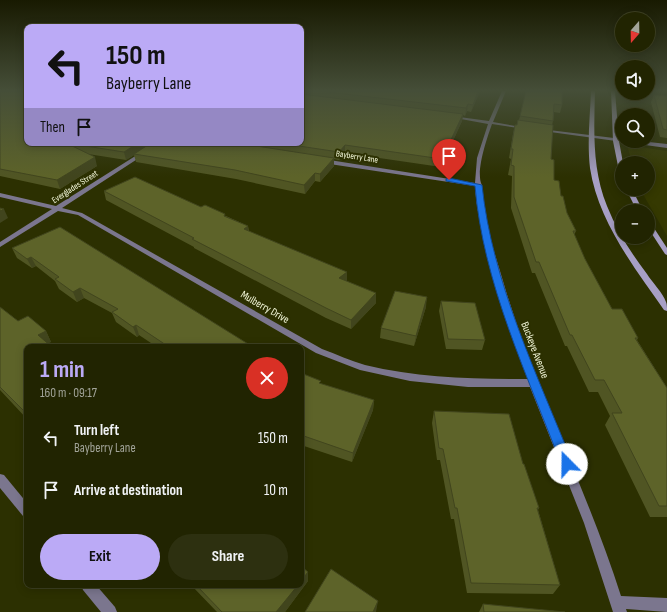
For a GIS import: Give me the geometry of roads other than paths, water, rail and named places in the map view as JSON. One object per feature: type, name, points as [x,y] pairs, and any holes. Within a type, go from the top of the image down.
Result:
[{"type":"street","points":[[472,120],[530,128]]},
{"type":"street","points":[[592,120],[593,168],[605,209],[632,256],[667,308]]},
{"type":"street","name":"Buckeye Avenue","points":[[491,122],[481,148],[478,170],[481,213],[502,295],[534,383],[583,504],[619,607]]},
{"type":"street","points":[[538,130],[615,141]]},
{"type":"street","points":[[655,145],[667,146]]},
{"type":"street","name":"Everglades Street","points":[[0,245],[153,146]]},
{"type":"street","name":"Bayberry Lane","points":[[317,160],[479,185]]},
{"type":"street","name":"Mulberry Drive","points":[[0,195],[59,208],[86,218],[319,351],[363,368],[410,377],[468,383],[534,383]]},
{"type":"street","points":[[655,234],[667,253]]},
{"type":"street","points":[[0,479],[24,508]]},
{"type":"street","points":[[90,588],[110,612]]},
{"type":"street","points":[[619,607],[667,605]]}]
